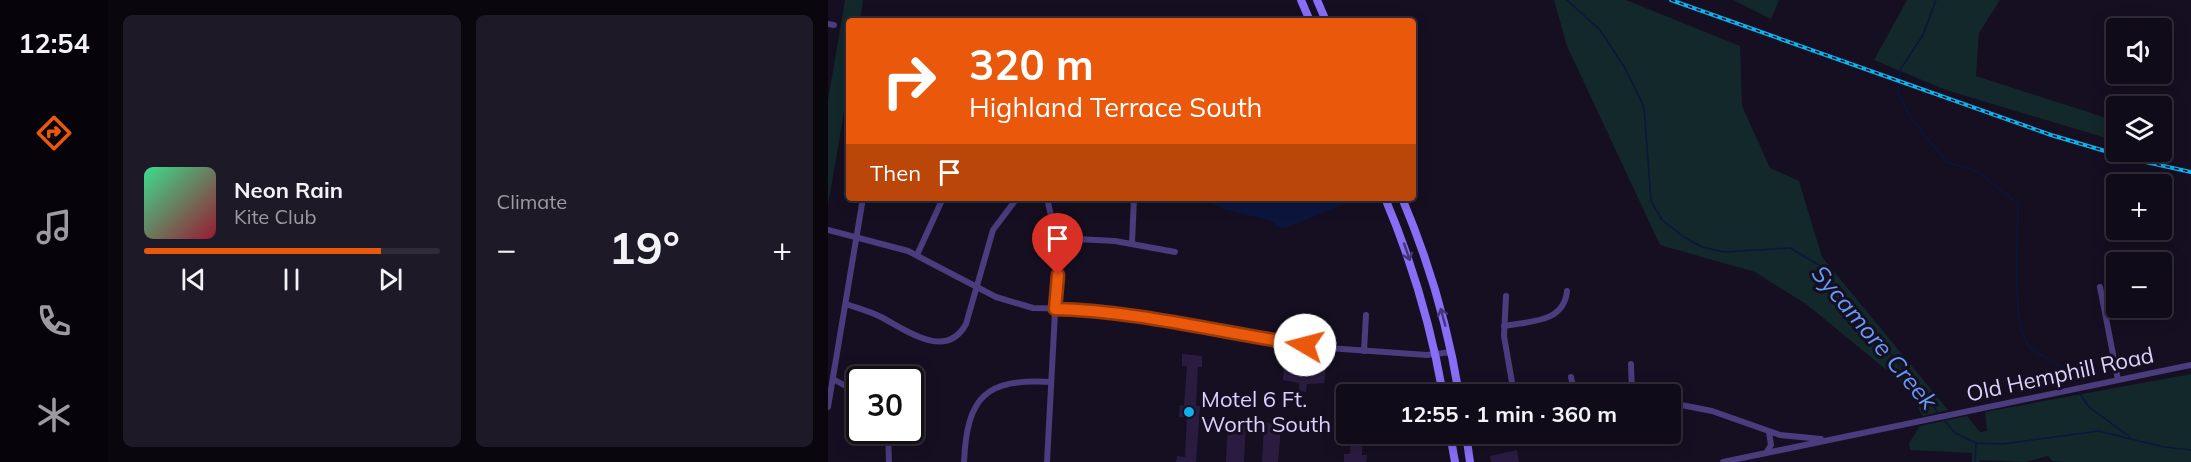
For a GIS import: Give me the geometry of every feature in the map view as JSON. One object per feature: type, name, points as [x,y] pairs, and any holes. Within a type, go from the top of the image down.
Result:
[{"type":"main road","points":[[1301,0],[1309,18]]},
{"type":"main road","points":[[1317,0],[1325,18]]},
{"type":"main road","points":[[1386,201],[1405,245],[1420,290],[1441,384]]},
{"type":"main road","points":[[1403,201],[1426,259],[1451,352],[1457,384]]},
{"type":"main road","points":[[1452,444],[1455,462]]},
{"type":"main road","points":[[1467,444],[1470,462]]},
{"type":"street","points":[[828,406],[863,201]]},
{"type":"street","points":[[917,255],[942,201]]},
{"type":"street","points":[[846,304],[879,316],[911,335],[925,340],[951,339],[962,331],[993,230],[1015,201]]},
{"type":"street","points":[[1047,462],[1058,275],[1056,238],[1048,201]]},
{"type":"street","points":[[1132,243],[1134,201]]},
{"type":"street","points":[[828,230],[917,255],[976,287],[1015,304],[1033,308],[1140,316],[1235,335],[1364,351],[1436,354],[1451,352]]},
{"type":"street","points":[[1056,238],[1132,243],[1175,252]]},
{"type":"street","points":[[2100,287],[2118,380]]},
{"type":"street","points":[[1504,326],[1556,315],[1564,304],[1567,291]]},
{"type":"street","points":[[1506,296],[1504,326],[1513,384]]},
{"type":"street","points":[[1364,351],[1366,315]]},
{"type":"street","points":[[1631,364],[1632,384]]},
{"type":"street","name":"Old Hemphill Road","points":[[1723,462],[2191,365]]},
{"type":"street","points":[[1571,377],[1573,384]]},
{"type":"street","points":[[833,379],[846,386]]},
{"type":"street","points":[[964,462],[966,428],[979,402],[993,390],[1012,382],[1051,382]]},
{"type":"street","name":"Old Hemphill Road","points":[[1681,405],[1712,411],[1769,432],[1798,438],[1831,440]]},
{"type":"street","points":[[1766,453],[1771,445],[1769,432]]},
{"type":"street","points":[[888,444],[889,462]]},
{"type":"green space","points":[[845,0],[863,0],[860,18],[846,18],[846,100],[828,205],[828,100]]},
{"type":"green space","points":[[1554,0],[1626,0],[1740,46],[1742,106],[1770,168],[1799,181],[1822,257],[1948,410],[1923,416],[1906,386],[1806,304],[1755,272],[1660,245],[1567,46]]},
{"type":"green space","points":[[1733,0],[1779,0],[1771,19]]},
{"type":"green space","points":[[1907,0],[2000,0],[1979,33],[1976,76],[2106,118],[2106,138],[1946,90],[1874,60]]},
{"type":"green space","points":[[2191,374],[2191,462],[2063,462],[2052,461],[2048,456],[2025,462],[1980,460],[1972,462],[1972,453],[1910,450],[1909,443],[1920,426],[1967,416],[1980,432],[1987,431],[1985,412]]},
{"type":"water","points":[[1208,201],[1352,201],[1285,228],[1278,227],[1273,221],[1223,209]]},
{"type":"building","name":"Motel 6 Ft. Worth South","points":[[1182,354],[1202,356],[1202,367],[1198,367],[1196,406],[1200,406],[1196,462],[1176,462],[1177,456],[1185,457],[1187,417],[1179,417],[1180,405],[1184,406],[1187,366],[1182,366]]},
{"type":"building","points":[[1298,358],[1316,361],[1316,365],[1326,366],[1324,383],[1307,384],[1306,392],[1299,391],[1299,383],[1283,380],[1284,363],[1298,364]]},
{"type":"building","points":[[1228,420],[1246,421],[1244,462],[1226,462]]},
{"type":"building","points":[[1266,422],[1281,427],[1278,462],[1262,462]]},
{"type":"building","points":[[1351,444],[1363,444],[1362,455],[1367,455],[1366,462],[1344,462],[1344,454],[1350,454]]},
{"type":"building","points":[[1517,450],[1519,462],[1491,462],[1490,456]]},
{"type":"waterway","name":"Sycamore Creek","points":[[1567,0],[1600,30],[1625,68],[1644,107],[1651,201],[1662,220],[1702,247],[1724,252],[1790,248],[1819,265],[1940,415]]},
{"type":"waterway","points":[[1936,0],[1923,35],[1900,70],[1898,92],[1909,116],[1947,162],[1979,172],[2018,204],[2018,301],[2023,336],[2035,351],[2069,373],[2077,387]]},
{"type":"waterway","points":[[2078,391],[2089,407],[2130,437]]},
{"type":"waterway","name":"Sycamore Creek","points":[[1943,419],[1955,433],[1976,443],[2003,444],[2099,431],[2164,447],[2191,450]]},
{"type":"waterway","points":[[1975,462],[1976,443]]},
{"type":"railway","points":[[1671,0],[2051,135],[2132,159],[2191,172]]},
{"type":"place","name":"Motel 6 Ft. Worth South","points":[[1189,412]]},
{"type":"route","points":[[1058,275],[1055,309],[1140,316],[1235,335],[1305,345]]}]
